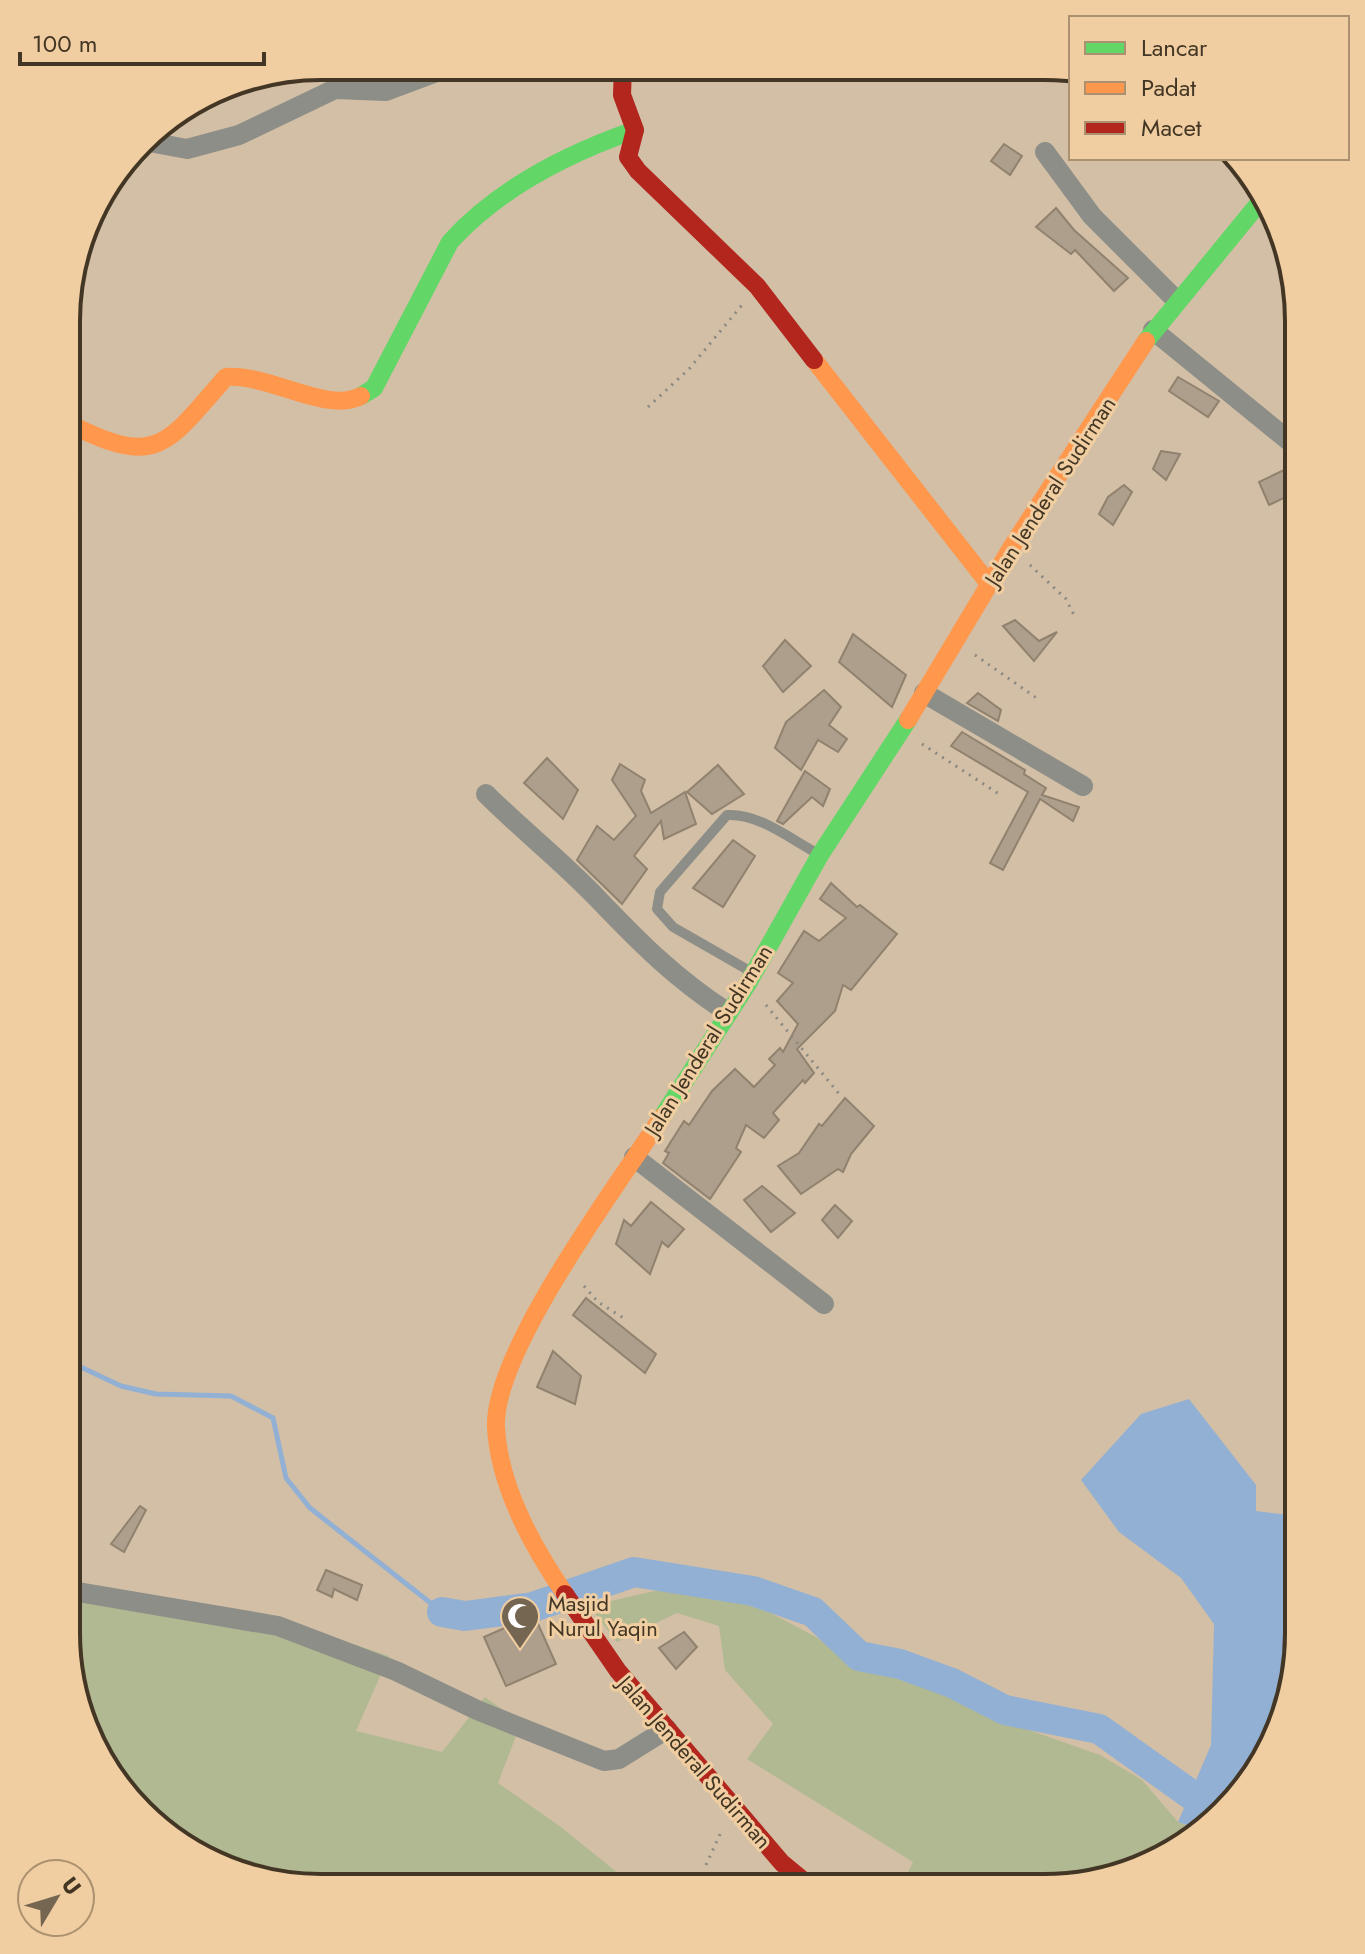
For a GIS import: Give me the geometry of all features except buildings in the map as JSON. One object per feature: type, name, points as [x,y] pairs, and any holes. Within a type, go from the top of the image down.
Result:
[{"type":"main road","points":[[623,81],[622,95],[635,130],[628,157],[638,171],[757,286],[989,584]]},
{"type":"main road","points":[[80,429],[109,443],[135,450],[155,445],[176,430],[226,377],[236,375],[260,378],[321,401],[349,404],[363,399],[374,388],[450,242],[464,224],[577,152],[635,130]]},
{"type":"main road","name":"Jalan Jenderal Sudirman","points":[[795,1874],[782,1863],[618,1671],[556,1581],[510,1495],[496,1425],[499,1396],[527,1326],[749,979],[820,855],[902,731],[1011,548],[1153,330],[1256,207]]},
{"type":"street","points":[[158,144],[187,149],[239,135],[335,89],[386,91],[413,81]]},
{"type":"street","points":[[1045,152],[1092,216],[1177,301]]},
{"type":"street","points":[[1153,330],[1285,438]]},
{"type":"street","points":[[924,693],[1083,786]]},
{"type":"street","points":[[486,794],[597,899],[625,931],[676,976],[727,1012]]},
{"type":"street","points":[[634,1157],[824,1304]]},
{"type":"street","points":[[80,1592],[278,1626],[396,1671],[592,1759],[619,1759],[667,1729]]},
{"type":"lane","points":[[749,979],[673,927],[657,909],[660,892],[727,815],[741,814],[762,823],[820,855]]},
{"type":"path","points":[[648,407],[689,369],[757,286]]},
{"type":"path","points":[[1011,548],[1066,599],[1076,619]]},
{"type":"path","points":[[956,641],[1038,699]]},
{"type":"path","points":[[902,731],[1002,796]]},
{"type":"path","points":[[749,979],[840,1095]]},
{"type":"path","points":[[566,1266],[598,1302],[625,1319]]},
{"type":"path","points":[[706,1865],[733,1805]]},
{"type":"green space","points":[[80,1583],[142,1609],[329,1636],[389,1656],[356,1731],[442,1752],[485,1697],[521,1723],[498,1783],[561,1827],[619,1874],[290,1872],[229,1856],[200,1842],[151,1803],[130,1780],[105,1740],[85,1680],[80,1633]]},
{"type":"green space","points":[[659,1590],[721,1596],[769,1612],[818,1638],[849,1662],[939,1688],[1026,1729],[1100,1755],[1142,1780],[1178,1822],[1188,1825],[1151,1849],[1091,1869],[1044,1874],[907,1874],[913,1862],[747,1759],[773,1724],[725,1670],[719,1626],[677,1613],[617,1642],[589,1606]]},
{"type":"water","points":[[1189,1399],[1256,1485],[1256,1511],[1284,1514],[1284,1649],[1272,1710],[1260,1740],[1244,1767],[1225,1792],[1188,1825],[1178,1822],[1211,1745],[1214,1624],[1181,1578],[1119,1532],[1081,1480],[1141,1414]]},
{"type":"waterway","points":[[80,1367],[121,1386],[156,1394],[231,1396],[273,1418],[286,1478],[310,1508],[442,1612]]},
{"type":"waterway","points":[[442,1612],[465,1616],[533,1607],[634,1572],[753,1591],[813,1612],[859,1656],[900,1664],[952,1683],[1005,1710],[1099,1729],[1209,1808]]},
{"type":"traffic: fast","points":[[361,396],[374,388],[450,242],[469,223],[535,175],[584,150],[635,130]]},
{"type":"traffic: fast","points":[[1146,341],[1256,207]]},
{"type":"traffic: fast","points":[[662,1117],[747,985],[820,855],[908,720]]},
{"type":"traffic: slow","points":[[908,720],[1011,548],[1146,341]]},
{"type":"traffic: slow","points":[[814,360],[989,584]]},
{"type":"traffic: slow","points":[[80,429],[122,445],[142,447],[158,443],[189,419],[226,377],[261,381],[331,400],[361,396]]},
{"type":"traffic: slow","points":[[565,1594],[529,1536],[510,1493],[498,1449],[496,1427],[500,1395],[514,1356],[561,1269],[662,1117]]},
{"type":"traffic: jam","points":[[623,81],[622,95],[635,130],[628,157],[638,171],[757,286],[814,360]]},
{"type":"traffic: jam","points":[[565,1594],[618,1671],[782,1863],[795,1874]]},
{"type":"place","name":"Masjid Nurul Yaqin","points":[[520,1650]]}]
